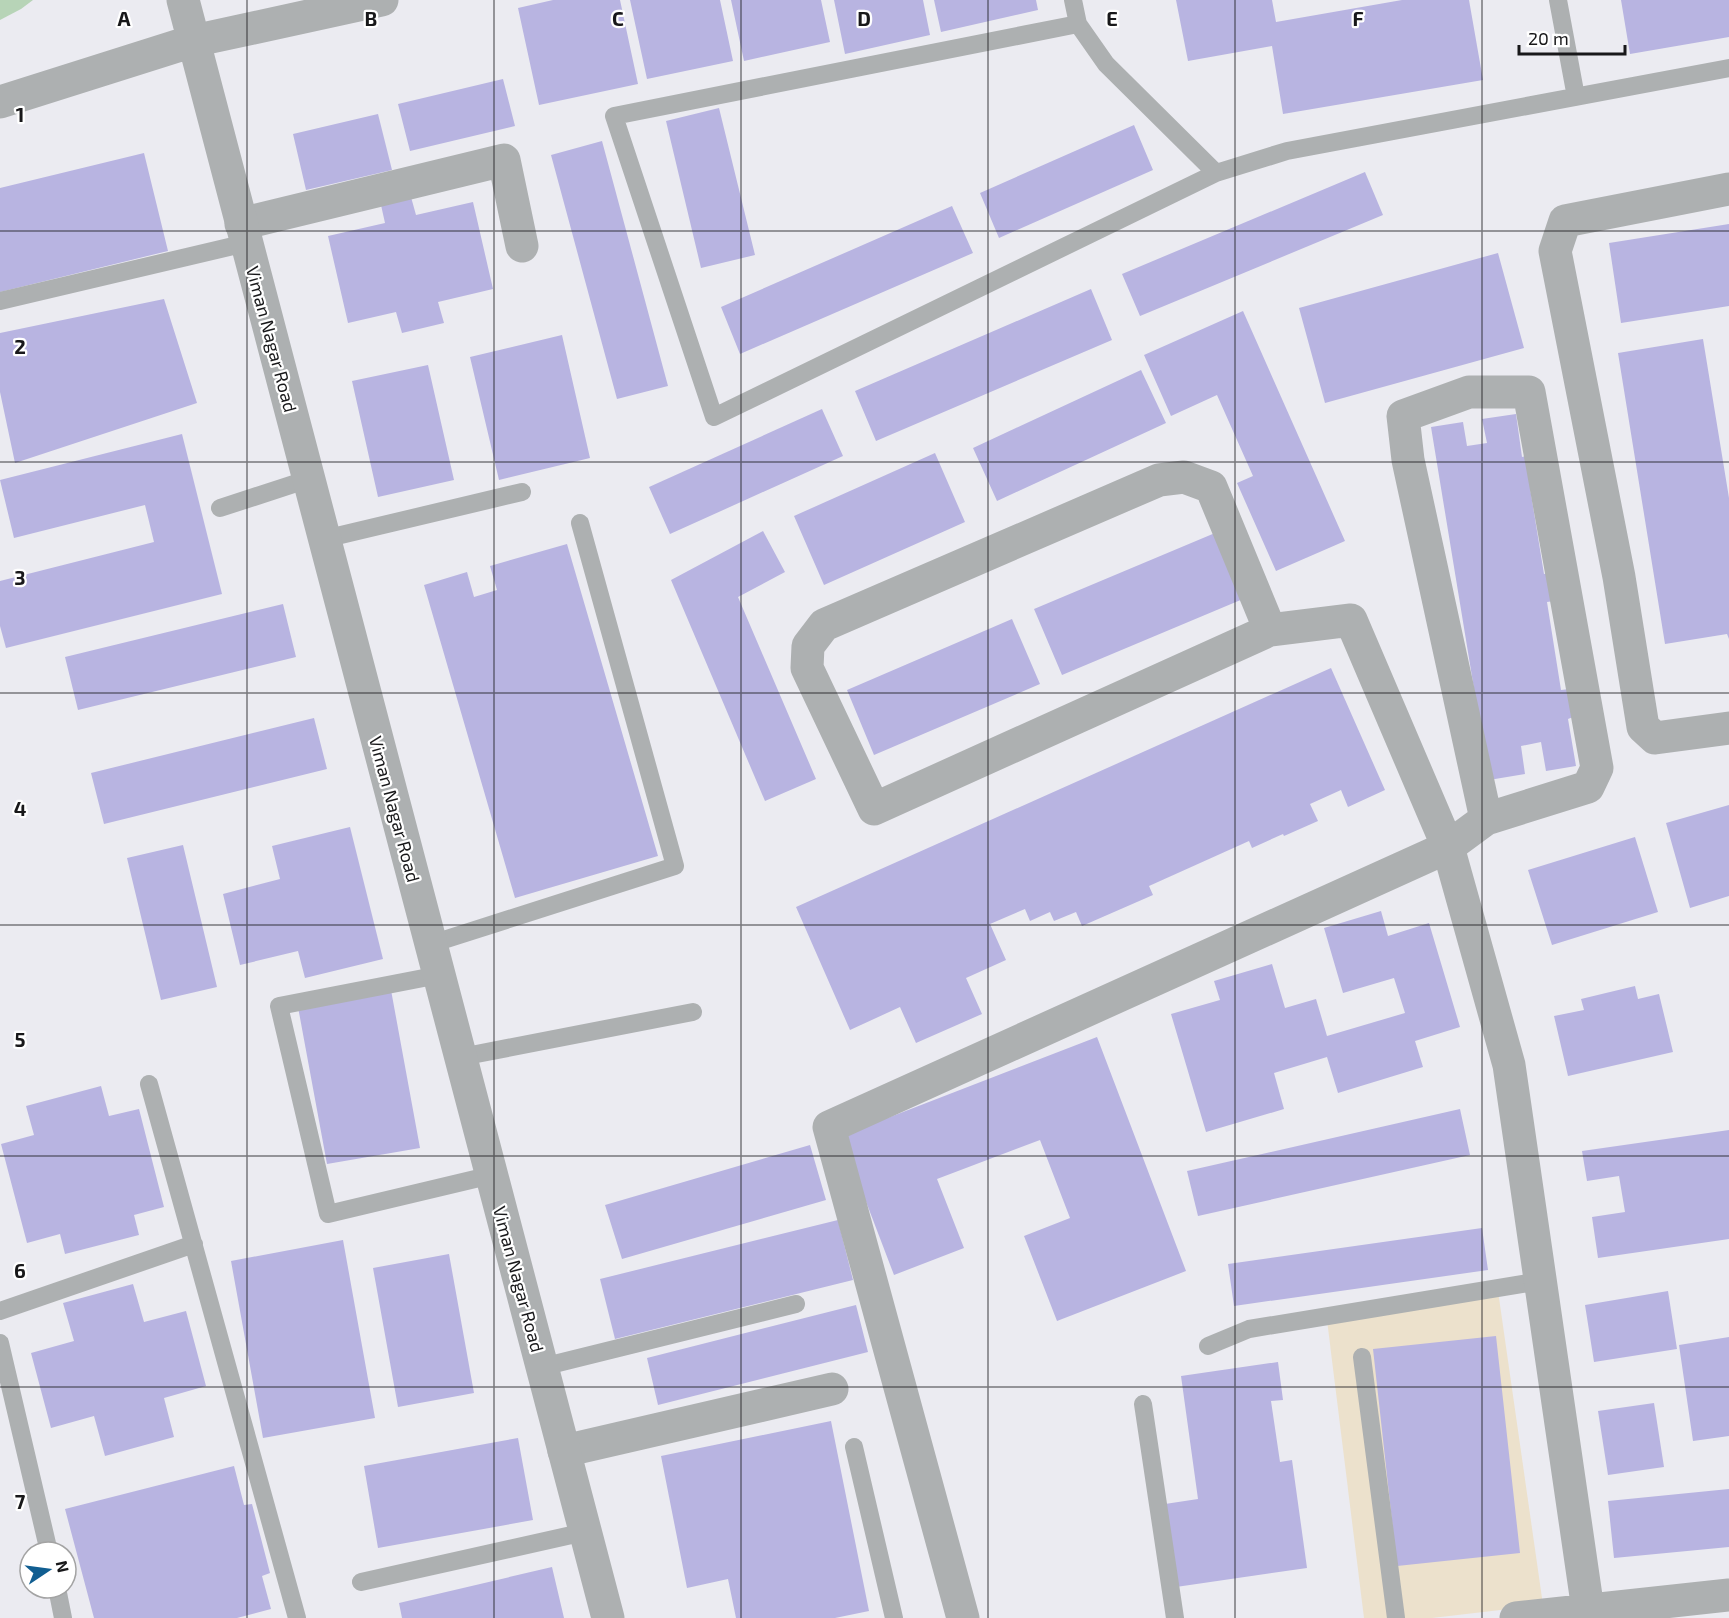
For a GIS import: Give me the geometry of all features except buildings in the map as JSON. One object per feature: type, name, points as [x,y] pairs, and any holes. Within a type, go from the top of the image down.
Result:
[{"type":"street","name":"Viman Nagar Road","points":[[183,0],[608,1618]]},
{"type":"street","points":[[0,102],[193,41],[382,0]]},
{"type":"street","points":[[244,233],[504,160],[522,246]]},
{"type":"street","points":[[1729,189],[1565,221],[1555,250],[1619,577],[1642,727],[1655,738],[1729,728]]},
{"type":"street","points":[[963,1618],[829,1126],[1448,847],[1486,819],[1588,787],[1597,768],[1528,392],[1469,392],[1403,416],[1408,460],[1486,819]]},
{"type":"street","points":[[1270,630],[1211,487],[1184,477],[1159,480],[824,625],[808,646],[807,668],[874,809],[1270,630],[1351,620],[1448,847],[1509,1065],[1588,1610]]},
{"type":"street","points":[[564,1451],[832,1389]]},
{"type":"street","points":[[1516,1618],[1588,1610],[1694,1609],[1729,1595]]},
{"type":"lane","points":[[1073,0],[1078,24],[1106,64],[1216,173]]},
{"type":"lane","points":[[1558,0],[1576,97]]},
{"type":"lane","points":[[1078,24],[614,116],[714,417],[1216,173],[1287,151],[1729,68]]},
{"type":"lane","points":[[0,301],[244,233]]},
{"type":"lane","points":[[220,508],[309,479]]},
{"type":"lane","points":[[324,539],[522,492]]},
{"type":"lane","points":[[431,944],[675,866],[580,523]]},
{"type":"lane","points":[[439,975],[279,1006],[328,1214],[492,1175]]},
{"type":"lane","points":[[461,1057],[693,1012]]},
{"type":"lane","points":[[149,1084],[297,1618]]},
{"type":"lane","points":[[0,1311],[194,1244]]},
{"type":"lane","points":[[1208,1346],[1249,1329],[1541,1281]]},
{"type":"lane","points":[[542,1367],[796,1304]]},
{"type":"lane","points":[[0,1343],[46,1540]]},
{"type":"lane","points":[[1362,1357],[1396,1618]]},
{"type":"lane","points":[[1143,1404],[1175,1618]]},
{"type":"lane","points":[[854,1447],[894,1618]]},
{"type":"lane","points":[[361,1582],[585,1532]]},
{"type":"lane","points":[[59,1600],[63,1618]]},
{"type":"shaded area","points":[[1497,1284],[1543,1605],[1432,1618],[1364,1618],[1326,1312]]},
{"type":"green space","points":[[0,0],[33,0],[0,20]]}]
